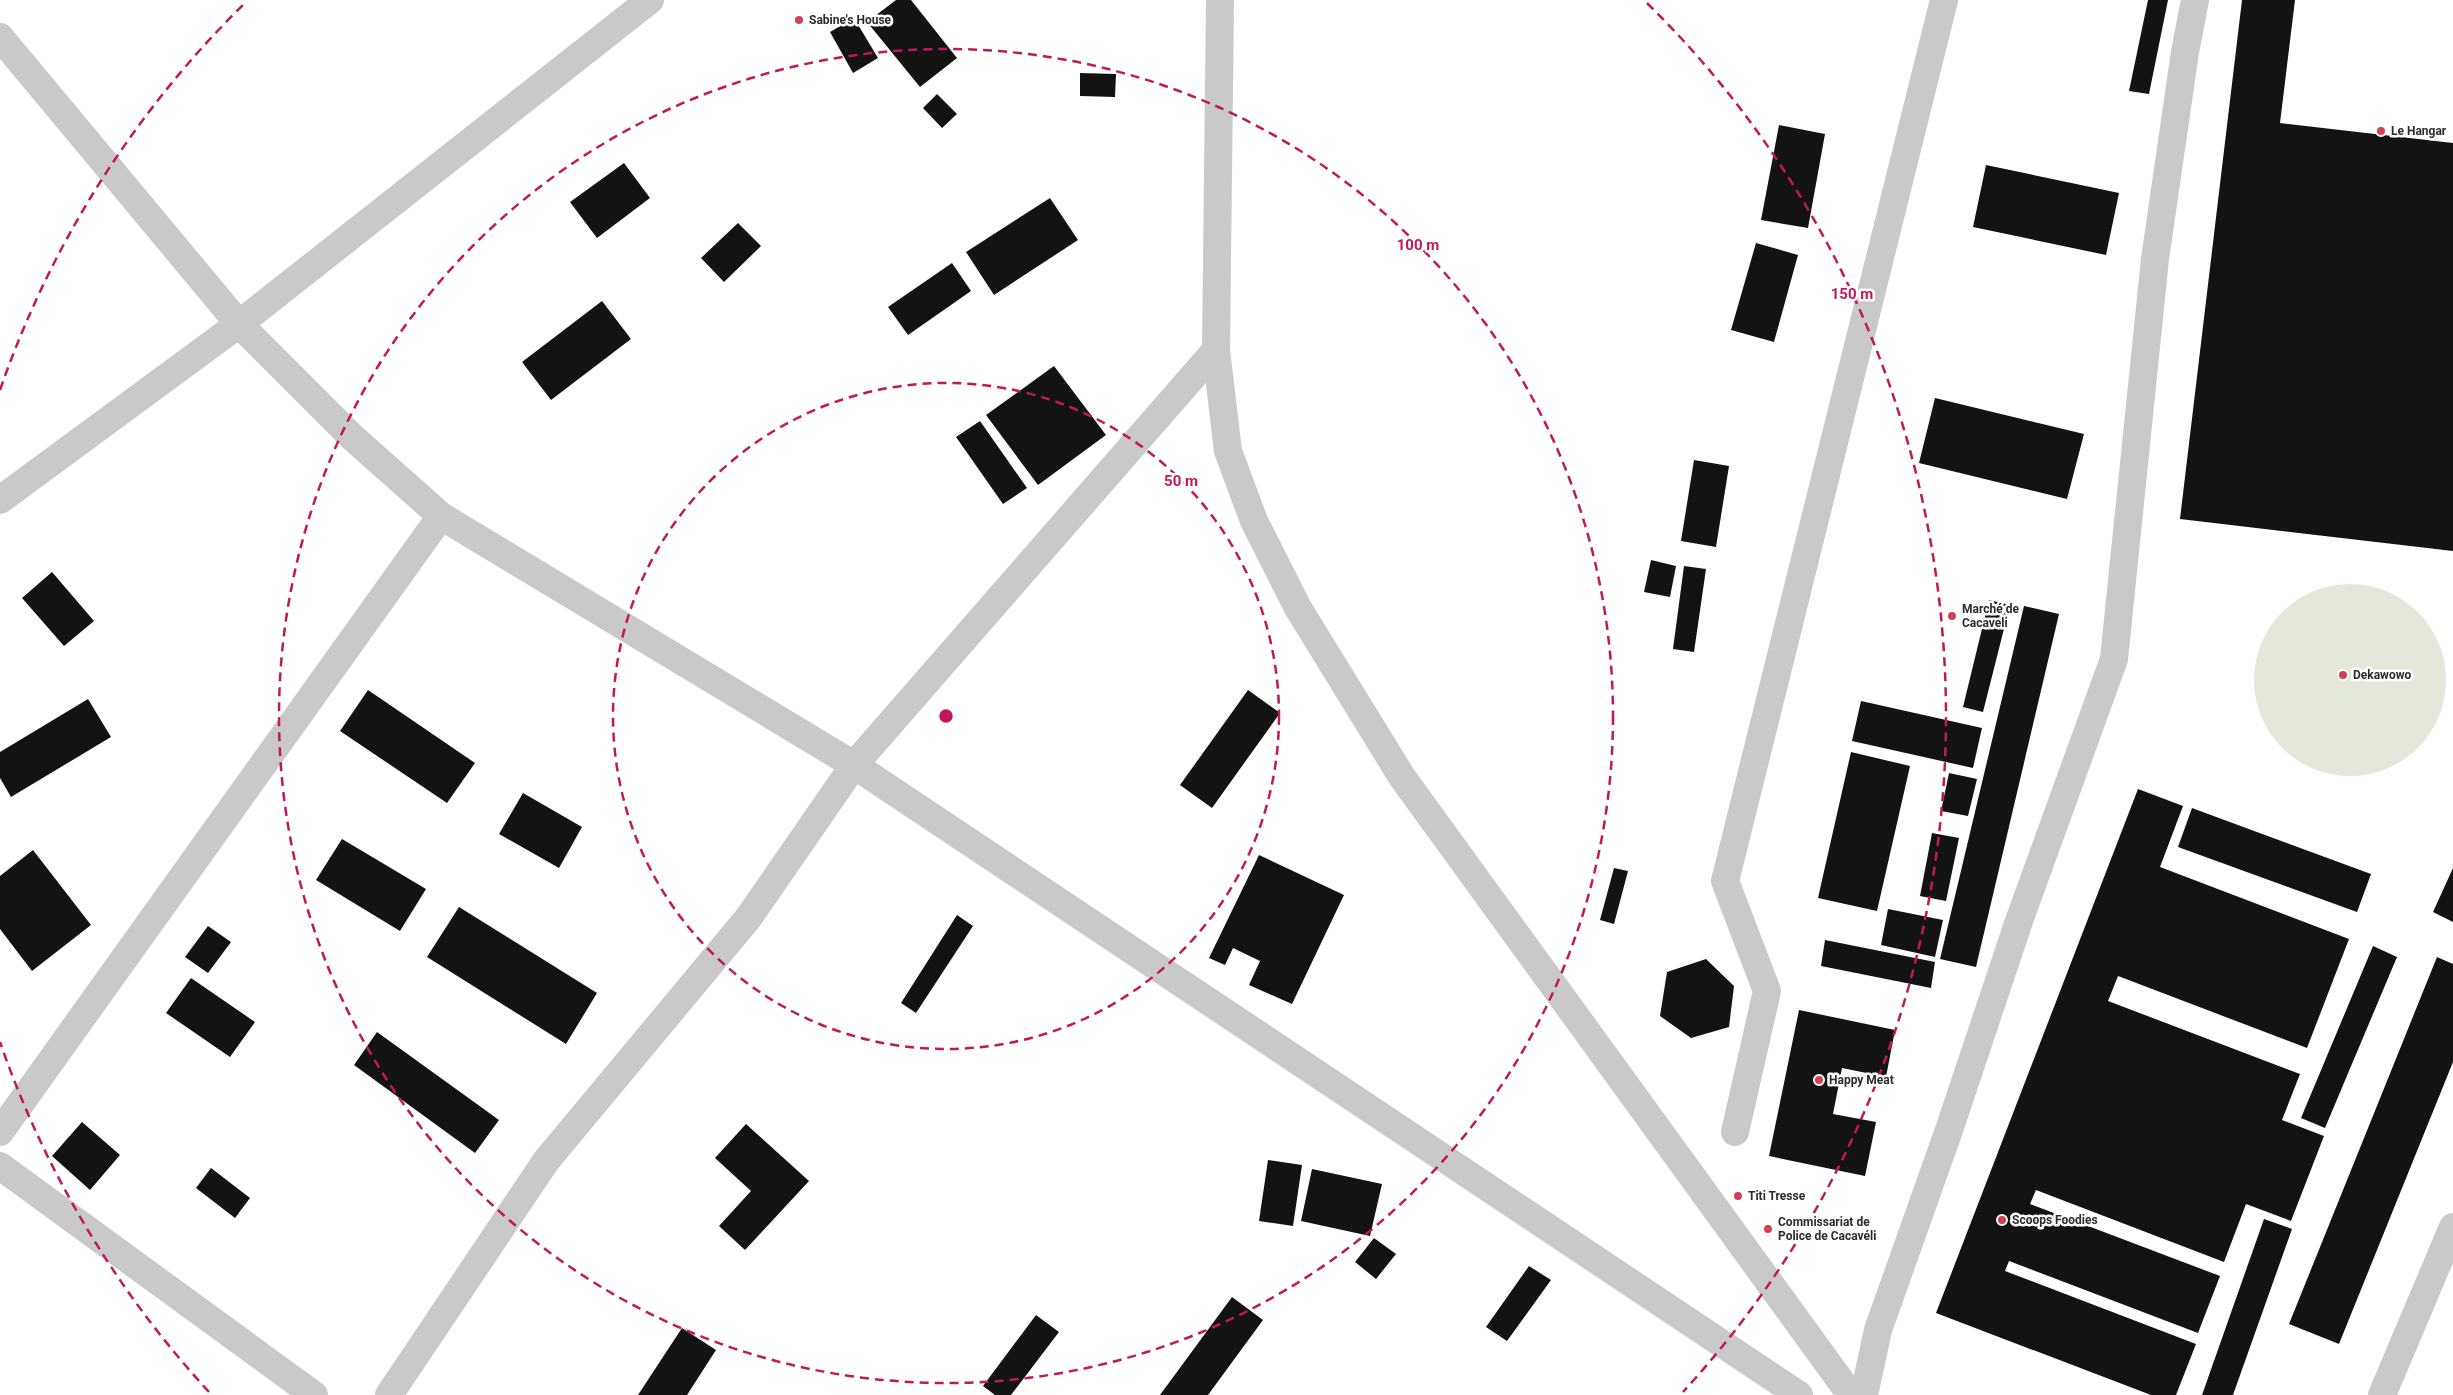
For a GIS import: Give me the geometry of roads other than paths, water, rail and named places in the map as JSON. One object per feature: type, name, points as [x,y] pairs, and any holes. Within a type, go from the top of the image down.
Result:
[{"type":"street","points":[[0,500],[239,324],[650,0]]},
{"type":"street","points":[[1220,0],[1216,350],[1228,451],[1254,521],[1298,608],[1402,777],[1852,1394]]},
{"type":"street","points":[[1735,1132],[1767,991],[1725,881],[1944,0]]},
{"type":"street","points":[[1852,1394],[1878,1330],[1949,1130],[2019,921],[2114,659],[2155,259],[2195,0]]},
{"type":"street","points":[[0,36],[239,324],[352,436],[441,516],[854,765],[1799,1395]]},
{"type":"street","points":[[389,1395],[546,1161],[749,917],[854,765],[1216,350]]},
{"type":"street","points":[[0,1132],[441,516]]},
{"type":"street","points":[[0,1166],[314,1395]]},
{"type":"street","points":[[2382,1395],[2453,1227]]},
{"type":"place","name":"Sabine's House","points":[[799,20]]},
{"type":"place","name":"Le Hangar","points":[[2381,131]]},
{"type":"place","name":"Marché de Cacaveli","points":[[1952,616]]},
{"type":"place","name":"Dekawowo","points":[[2343,675]]},
{"type":"place","name":"Happy Meat","points":[[1819,1080]]},
{"type":"place","name":"Titi Tresse","points":[[1738,1196]]},
{"type":"place","name":"Scoops Foodies","points":[[2002,1220]]},
{"type":"place","name":"Commissariat de Police de Cacavéli","points":[[1768,1229]]}]
